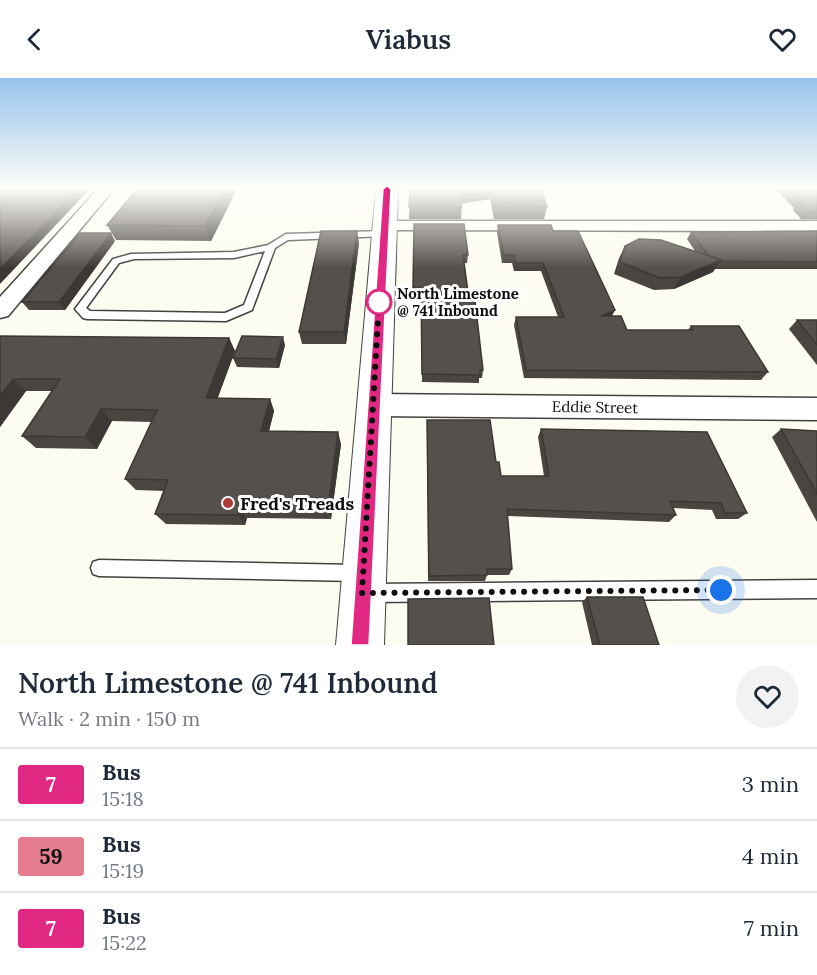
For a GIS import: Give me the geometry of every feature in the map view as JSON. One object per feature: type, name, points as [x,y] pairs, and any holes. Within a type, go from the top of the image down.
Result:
[{"type":"street","points":[[0,311],[83,215]]},
{"type":"street","points":[[360,645],[384,215]]},
{"type":"street","points":[[383,230],[817,226]]},
{"type":"street","name":"Eddie Street","points":[[373,405],[817,409]]},
{"type":"lane","points":[[271,247],[248,307],[226,317],[87,315],[80,309],[116,261],[134,256],[234,255],[271,247],[286,237],[383,230]]},
{"type":"lane","points":[[99,568],[363,583],[817,589]]},
{"type":"building","points":[[0,215],[53,215],[0,269]]},
{"type":"building","points":[[115,215],[211,215],[205,226],[107,225]]},
{"type":"building","points":[[414,224],[464,224],[468,255],[463,255],[468,292],[474,292],[483,370],[480,370],[480,375],[422,374],[421,288],[413,288]]},
{"type":"building","points":[[498,225],[551,225],[553,231],[578,231],[615,310],[601,316],[621,316],[627,330],[693,330],[691,326],[739,326],[768,372],[526,370],[516,317],[564,317],[543,263],[516,263],[514,255],[504,255]]},
{"type":"building","points":[[321,231],[357,231],[344,332],[299,332]]},
{"type":"building","points":[[817,231],[817,262],[720,261],[708,255],[691,232]]},
{"type":"building","points":[[80,233],[111,233],[59,302],[22,302]]},
{"type":"building","points":[[639,239],[661,240],[721,260],[681,277],[660,278],[620,262],[625,246]]},
{"type":"building","points":[[797,320],[817,320],[817,345]]},
{"type":"building","points":[[0,336],[229,338],[206,398],[270,399],[261,431],[338,432],[328,509],[240,508],[238,515],[155,514],[168,480],[125,479],[157,410],[101,409],[85,437],[22,436],[60,379],[13,379],[0,396]]},
{"type":"building","points":[[242,336],[283,337],[276,359],[233,358]]},
{"type":"building","points":[[427,420],[490,420],[496,462],[499,462],[501,476],[549,476],[541,429],[707,432],[747,513],[725,513],[721,503],[670,501],[676,515],[507,509],[512,569],[487,569],[487,575],[429,576]]},
{"type":"building","points":[[781,429],[817,431],[817,494]]},
{"type":"building","points":[[587,597],[643,597],[659,645],[600,645]]},
{"type":"building","points":[[489,598],[494,645],[408,645],[408,599]]},
{"type":"bus line","name":"7","points":[[360,645],[385,215]]},
{"type":"place","name":"North Limestone @ 741 Inbound","points":[[379,302]]},
{"type":"place","name":"Fred's Treads","points":[[228,503]]},
{"type":"route","points":[[379,302],[379,300],[362,593],[721,590]]}]
